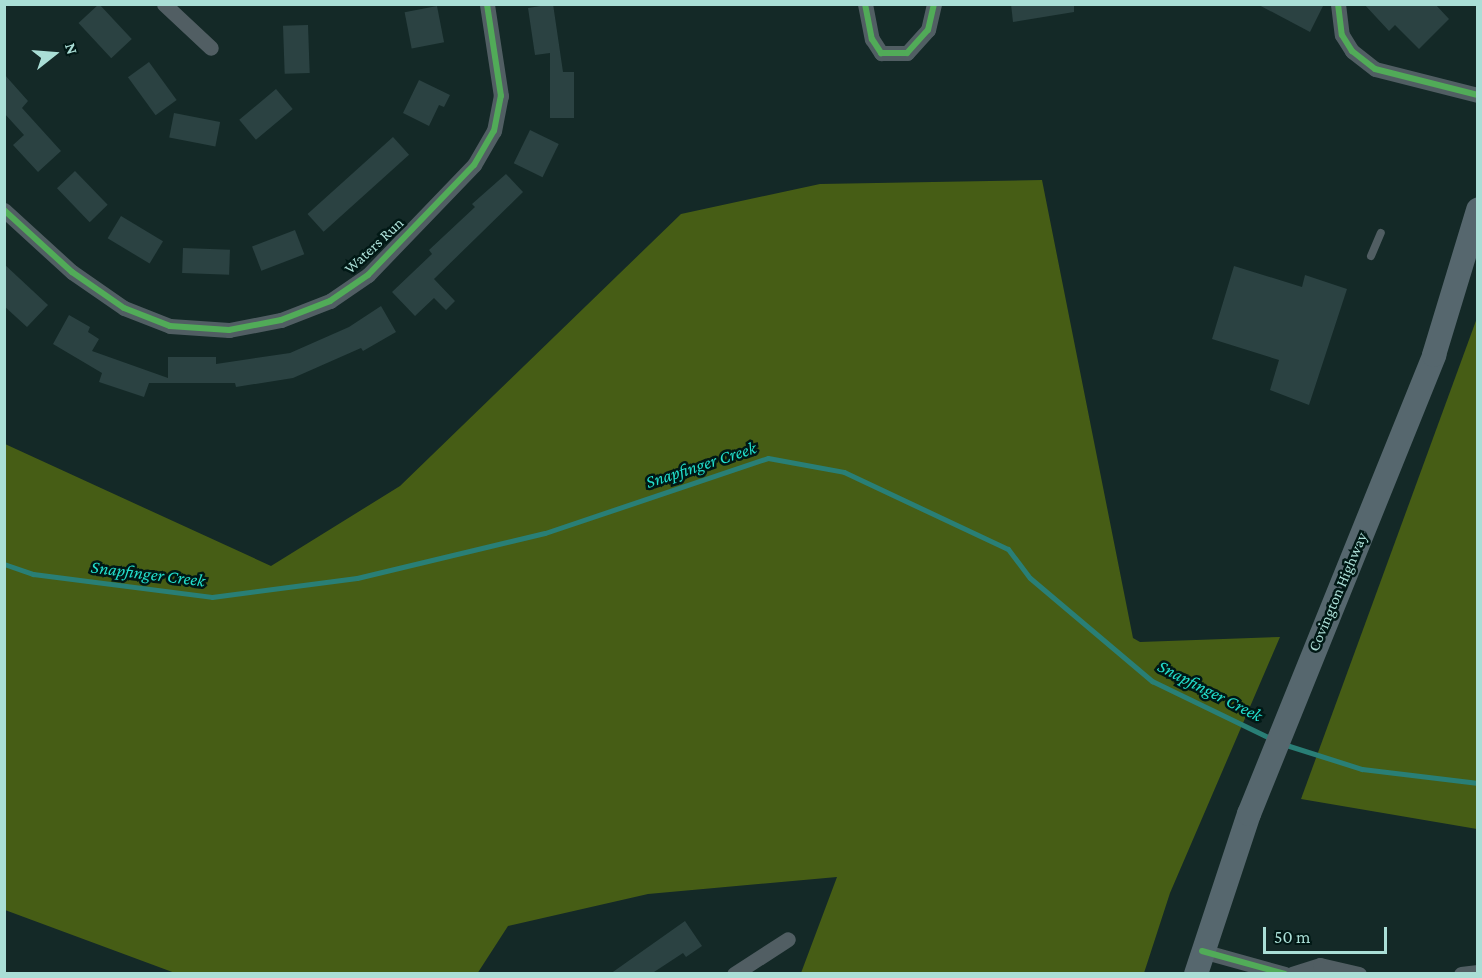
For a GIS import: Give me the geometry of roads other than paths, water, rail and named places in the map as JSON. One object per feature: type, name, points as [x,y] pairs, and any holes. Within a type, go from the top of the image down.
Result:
[{"type":"main road","name":"Covington Highway","points":[[1201,967],[1249,814],[1434,355],[1478,210]]},
{"type":"street","points":[[164,4],[211,48]]},
{"type":"street","name":"Waters Run","points":[[4,210],[72,272],[124,308],[170,326],[229,330],[281,321],[330,301],[376,266],[474,165],[494,130],[501,96],[487,4]]},
{"type":"street","points":[[865,4],[872,39],[881,53],[907,52],[928,30],[934,4]]},
{"type":"street","points":[[1338,4],[1342,35],[1352,51],[1375,69],[1478,94]]},
{"type":"street","points":[[734,974],[788,939]]},
{"type":"street","points":[[1201,967],[1285,974]]},
{"type":"street","points":[[1292,974],[1326,970],[1359,974]]},
{"type":"street","points":[[1461,974],[1478,972]]},
{"type":"lane","points":[[1371,256],[1381,233]]},
{"type":"waterway","name":"Snapfinger Creek","points":[[4,564],[33,574],[212,597],[357,578],[545,533],[768,458],[844,472],[1008,549],[1030,578],[1152,681],[1272,739]]},
{"type":"waterway","name":"Snapfinger Creek","points":[[1283,744],[1362,769],[1478,783]]}]
